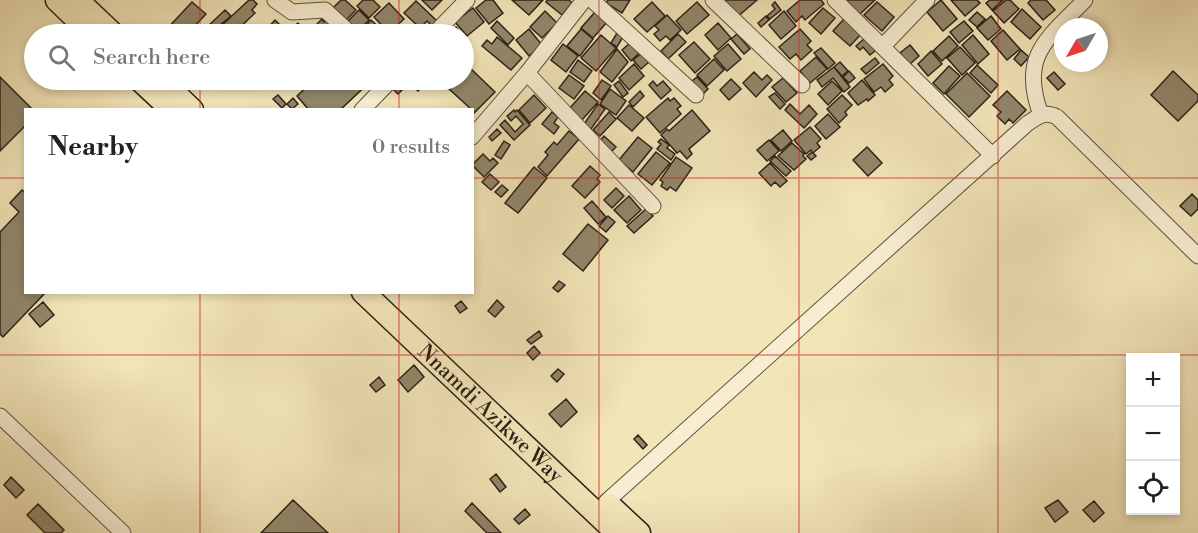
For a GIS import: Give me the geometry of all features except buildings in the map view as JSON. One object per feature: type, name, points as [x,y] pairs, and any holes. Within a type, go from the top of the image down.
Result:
[{"type":"highway","points":[[57,0],[82,24]]},
{"type":"highway","points":[[77,0],[102,24]]},
{"type":"highway","points":[[150,90],[169,108]]},
{"type":"highway","points":[[171,90],[190,108]]},
{"type":"highway","name":"Nnamdi Azikwe Way","points":[[365,294],[617,533]]},
{"type":"highway","name":"Nnamdi Azikwe Way","points":[[387,294],[639,533]]},
{"type":"street","points":[[275,0],[292,12],[325,10],[340,24]]},
{"type":"street","points":[[292,12],[305,0]]},
{"type":"street","points":[[444,24],[467,0]]},
{"type":"street","points":[[474,135],[527,74],[584,0]]},
{"type":"street","points":[[592,0],[696,95]]},
{"type":"street","points":[[713,0],[802,85]]},
{"type":"street","points":[[836,0],[993,156]]},
{"type":"street","points":[[883,46],[927,0]]},
{"type":"street","points":[[1041,114],[1032,81],[1033,62],[1052,34],[1085,0]]},
{"type":"street","points":[[527,74],[653,206]]},
{"type":"street","points":[[364,108],[381,90]]},
{"type":"street","points":[[606,502],[1041,114],[1050,113],[1058,117],[1198,256]]},
{"type":"street","points":[[0,416],[123,533]]}]
